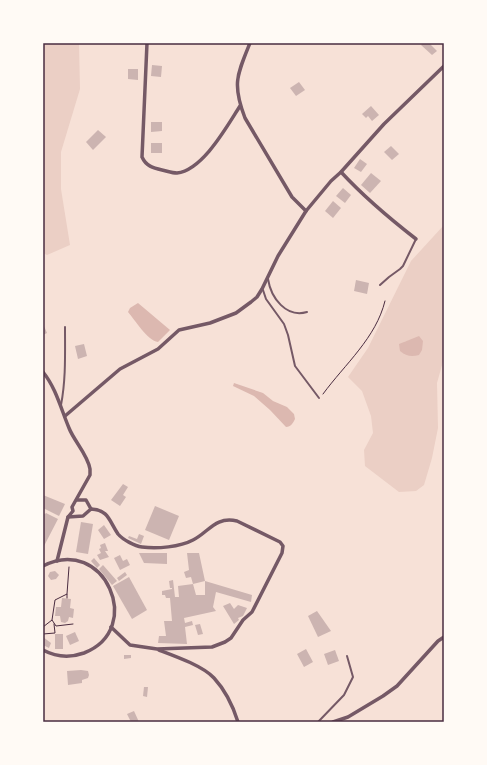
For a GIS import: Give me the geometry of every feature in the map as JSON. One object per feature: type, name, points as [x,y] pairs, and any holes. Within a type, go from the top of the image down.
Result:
[{"type":"street","points":[[147,43],[142,157],[144,162],[149,166],[171,173],[186,171],[200,160],[218,139],[240,106]]},
{"type":"street","points":[[250,43],[238,74],[237,96],[240,106],[245,118],[292,197],[306,212]]},
{"type":"street","points":[[65,416],[120,369],[158,349],[179,330],[210,323],[236,313],[257,297],[278,256],[306,212],[331,181],[384,124],[444,66]]},
{"type":"street","points":[[341,172],[384,215],[416,239]]},
{"type":"street","points":[[43,372],[53,388],[69,429],[90,469],[90,475],[72,508],[73,511],[68,517],[57,561]]},
{"type":"street","points":[[77,500],[86,500],[90,509]]},
{"type":"street","points":[[68,517],[83,516],[90,509]]},
{"type":"street","points":[[90,509],[99,510],[108,516],[119,535],[141,547],[172,546],[194,540],[211,526],[225,520],[237,521],[280,542],[283,546],[282,553],[252,612],[243,620],[231,638],[225,642],[212,647],[157,649],[130,645],[111,628]]},
{"type":"street","points":[[73,511],[76,516]]},
{"type":"street","points":[[43,566],[57,561],[72,560],[82,562],[96,570],[110,587],[114,599],[115,611],[111,628],[100,643],[90,650],[81,654],[63,656],[51,654],[43,650]]},
{"type":"street","points":[[333,722],[348,717],[397,686],[438,641],[444,637]]},
{"type":"street","points":[[157,649],[197,667],[214,677],[224,691],[238,722]]},
{"type":"lane","points":[[380,285],[394,272],[400,269],[416,239]]},
{"type":"lane","points":[[267,276],[271,290],[280,304],[293,313],[301,314],[308,312]]},
{"type":"lane","points":[[262,289],[266,299],[284,324],[288,334],[295,366],[319,398]]},
{"type":"lane","points":[[61,406],[66,361],[65,327]]},
{"type":"lane","points":[[318,722],[344,695],[353,678],[347,656]]},
{"type":"path","points":[[319,398],[376,327],[382,314],[385,301]]},
{"type":"path","points":[[67,598],[69,567]]},
{"type":"path","points":[[43,634],[55,633],[52,620],[55,600],[67,594]]},
{"type":"path","points":[[43,627],[52,620]]},
{"type":"path","points":[[54,624],[56,626],[73,624]]},
{"type":"shaded area","points":[[43,43],[79,43],[80,89],[61,152],[61,189],[70,245],[47,255],[43,253]]},
{"type":"shaded area","points":[[444,225],[444,358],[437,383],[438,428],[432,458],[424,485],[416,491],[399,492],[365,466],[364,450],[373,433],[371,416],[362,391],[348,377],[368,348],[411,261]],"holes":[[[411,340],[419,355],[404,342]]]},
{"type":"shaded area","points":[[138,303],[170,330],[158,342],[150,338],[142,330],[128,312],[130,308]]},
{"type":"shaded area","points":[[419,336],[423,341],[422,350],[419,355],[409,356],[400,351],[399,344]]},
{"type":"shaded area","points":[[234,383],[263,393],[273,401],[287,407],[294,414],[295,419],[293,423],[286,427],[254,396],[233,386]]},
{"type":"building","points":[[423,43],[429,43],[437,51],[432,55],[421,45]]},
{"type":"building","points":[[152,65],[162,66],[161,77],[151,76]]},
{"type":"building","points":[[128,69],[138,69],[138,80],[128,79]]},
{"type":"building","points":[[299,82],[305,90],[296,96],[290,88]]},
{"type":"building","points":[[371,106],[379,115],[372,121],[368,116],[366,118],[362,114]]},
{"type":"building","points":[[151,122],[162,122],[162,131],[151,132]]},
{"type":"building","points":[[98,130],[106,137],[93,150],[86,142]]},
{"type":"building","points":[[151,143],[162,143],[162,153],[151,153]]},
{"type":"building","points":[[391,146],[399,154],[392,160],[384,152]]},
{"type":"building","points":[[360,159],[367,164],[361,172],[354,168]]},
{"type":"building","points":[[371,173],[381,181],[370,193],[361,185]]},
{"type":"building","points":[[343,188],[351,195],[345,203],[336,196]]},
{"type":"building","points":[[333,201],[341,208],[333,218],[325,211]]},
{"type":"building","points":[[356,280],[369,283],[367,294],[354,291]]},
{"type":"building","points":[[43,324],[47,333],[43,335]]},
{"type":"building","points":[[84,344],[87,356],[78,359],[75,346]]},
{"type":"building","points":[[123,484],[128,487],[123,495],[126,497],[120,506],[111,500]]},
{"type":"building","points":[[43,495],[65,504],[59,516],[43,508]]},
{"type":"building","points":[[155,506],[179,516],[169,540],[145,530]]},
{"type":"building","points":[[43,513],[58,519],[43,548]]},
{"type":"building","points":[[81,522],[93,524],[88,554],[76,552]]},
{"type":"building","points":[[104,525],[111,535],[104,539],[98,530]]},
{"type":"building","points":[[139,534],[144,536],[141,544],[128,538],[129,536],[137,539]]},
{"type":"building","points":[[105,543],[108,551],[105,551],[109,557],[100,560],[97,555],[101,553],[99,549],[101,548],[100,545]]},
{"type":"building","points":[[139,553],[167,553],[167,564],[144,563]]},
{"type":"building","points":[[187,553],[199,553],[205,581],[193,584],[191,577],[186,578],[184,572],[189,570]]},
{"type":"building","points":[[120,555],[123,561],[127,559],[130,565],[120,570],[114,558]]},
{"type":"building","points":[[94,558],[100,565],[97,568],[91,561]]},
{"type":"building","points":[[103,565],[117,581],[112,585],[99,569]]},
{"type":"building","points":[[55,571],[59,575],[56,579],[51,580],[48,576],[50,572]]},
{"type":"building","points":[[125,572],[127,575],[119,581],[117,578]]},
{"type":"building","points":[[129,577],[147,610],[132,619],[113,586]]},
{"type":"building","points":[[173,580],[175,597],[179,597],[178,586],[193,584],[196,595],[205,595],[205,581],[252,595],[251,602],[216,592],[213,607],[216,611],[184,618],[185,623],[192,621],[193,625],[185,627],[187,644],[158,643],[159,636],[166,636],[164,621],[172,621],[170,598],[166,598],[165,595],[162,595],[162,591],[172,589],[170,588],[169,581]]},
{"type":"building","points":[[62,598],[71,599],[70,608],[74,609],[73,618],[69,617],[68,621],[65,623],[61,622],[60,616],[55,616],[56,607],[61,607]]},
{"type":"building","points":[[230,603],[234,609],[238,605],[247,608],[243,616],[238,618],[239,620],[234,624],[223,606]]},
{"type":"building","points":[[317,611],[331,631],[318,637],[308,616]]},
{"type":"building","points":[[200,624],[203,634],[198,635],[195,625]]},
{"type":"building","points":[[75,632],[79,641],[70,645],[66,636]]},
{"type":"building","points":[[55,634],[63,634],[63,649],[55,649]]},
{"type":"building","points":[[43,637],[51,643],[49,648],[43,645]]},
{"type":"building","points":[[306,649],[313,662],[304,667],[297,654]]},
{"type":"building","points":[[335,650],[339,661],[328,665],[324,654]]},
{"type":"building","points":[[124,655],[131,655],[131,658],[124,659]]},
{"type":"building","points":[[67,671],[88,671],[88,678],[82,680],[82,683],[68,685]]},
{"type":"building","points":[[144,687],[148,687],[147,697],[143,696]]},
{"type":"building","points":[[134,711],[139,722],[131,722],[127,714]]}]
